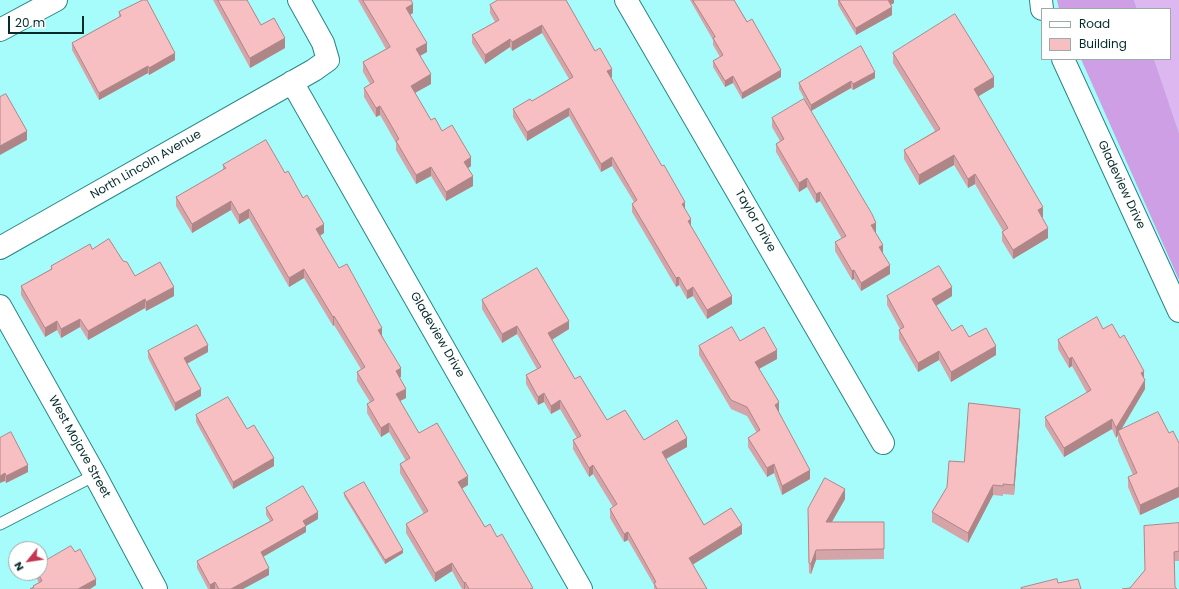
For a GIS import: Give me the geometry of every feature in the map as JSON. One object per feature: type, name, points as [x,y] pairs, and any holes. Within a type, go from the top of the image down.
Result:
[{"type":"street","points":[[0,30],[56,0]]},
{"type":"street","name":"North Lincoln Avenue","points":[[0,248],[314,70],[328,60],[323,43],[299,0]]},
{"type":"street","name":"Taylor Drive","points":[[626,0],[883,443]]},
{"type":"street","name":"Gladeview Drive","points":[[1063,60],[1179,311]]},
{"type":"street","name":"Gladeview Drive","points":[[292,82],[582,589]]},
{"type":"street","name":"West Mojave Street","points":[[0,306],[95,475],[156,589]]},
{"type":"lane","points":[[0,524],[95,475]]},
{"type":"shaded area","points":[[1057,0],[1134,0],[1137,8],[1059,8]]},
{"type":"shaded area","points":[[1134,0],[1179,0],[1179,133],[1154,60],[1171,60],[1171,8],[1137,8]]},
{"type":"shaded area","points":[[1081,60],[1154,60],[1179,133],[1179,280]]},
{"type":"building","points":[[143,0],[147,0],[175,53],[99,93],[72,43],[121,16],[119,12]]},
{"type":"building","points":[[218,0],[247,0],[261,25],[274,18],[285,38],[250,58]]},
{"type":"building","points":[[363,0],[411,0],[413,4],[406,8],[427,43],[416,49],[431,74],[411,86],[431,120],[435,118],[442,131],[452,125],[471,157],[464,162],[473,176],[446,192],[431,167],[416,175],[396,141],[399,139],[380,106],[376,108],[364,88],[374,82],[363,62],[390,47]]},
{"type":"building","points":[[498,0],[566,0],[595,51],[600,48],[612,69],[607,71],[662,166],[664,165],[685,202],[682,204],[691,219],[688,221],[732,296],[707,310],[693,287],[687,291],[679,277],[676,278],[632,204],[637,200],[612,157],[601,164],[569,108],[527,132],[513,109],[530,99],[532,101],[573,77],[542,25],[512,42],[510,39],[485,55],[472,35],[499,20],[490,5]]},
{"type":"building","points":[[693,0],[734,0],[747,22],[752,19],[781,70],[742,93],[733,76],[725,81],[713,61],[723,55],[713,38],[715,37]]},
{"type":"building","points":[[839,0],[888,0],[892,7],[856,28]]},
{"type":"building","points":[[955,14],[994,77],[974,89],[1043,207],[1038,210],[1048,228],[1013,250],[1002,232],[1008,228],[975,174],[968,179],[954,155],[919,175],[904,150],[940,129],[893,53]]},
{"type":"building","points":[[861,46],[875,72],[853,84],[851,81],[811,105],[799,83]]},
{"type":"building","points":[[6,94],[27,131],[0,146],[0,97]]},
{"type":"building","points":[[804,99],[872,214],[876,223],[871,225],[883,245],[879,247],[890,265],[861,283],[835,242],[846,236],[820,192],[816,194],[807,178],[799,183],[776,144],[784,139],[772,118]]},
{"type":"building","points":[[266,140],[285,173],[288,171],[303,198],[307,195],[324,224],[316,229],[339,268],[347,264],[382,328],[378,330],[401,368],[396,371],[406,389],[396,394],[419,433],[437,423],[468,476],[458,482],[485,527],[490,524],[497,537],[502,534],[533,588],[469,589],[452,563],[435,573],[406,524],[428,511],[400,464],[410,458],[389,423],[381,428],[367,404],[374,400],[357,372],[365,367],[304,269],[289,278],[249,209],[239,215],[231,201],[192,224],[176,197],[226,168],[223,165]]},
{"type":"building","points":[[109,239],[123,261],[127,262],[135,276],[160,262],[174,287],[146,302],[145,299],[88,331],[80,319],[61,329],[57,321],[45,328],[21,286],[52,269],[51,266],[90,244],[92,249]]},
{"type":"building","points":[[939,266],[952,287],[932,299],[952,331],[962,325],[969,337],[986,328],[996,346],[951,372],[939,351],[918,363],[899,330],[904,327],[887,296]]},
{"type":"building","points":[[537,268],[569,321],[548,333],[575,379],[580,376],[607,420],[625,410],[644,440],[677,420],[687,438],[662,452],[704,525],[731,508],[742,525],[689,558],[707,589],[657,589],[654,583],[656,582],[628,532],[624,534],[610,509],[617,504],[593,465],[589,468],[573,440],[581,436],[560,400],[551,406],[544,393],[538,397],[526,375],[541,367],[517,326],[502,334],[482,300]]},
{"type":"building","points":[[1097,317],[1103,329],[1112,324],[1120,338],[1124,335],[1144,371],[1141,373],[1145,380],[1116,428],[1112,419],[1064,448],[1045,417],[1091,390],[1072,357],[1069,359],[1058,340]]},
{"type":"building","points":[[197,325],[208,345],[184,358],[201,389],[175,403],[148,351]]},
{"type":"building","points":[[732,327],[740,341],[764,327],[777,350],[755,362],[779,402],[775,405],[810,470],[782,486],[774,464],[767,468],[748,438],[760,430],[747,407],[731,400],[699,346]]},
{"type":"building","points":[[228,397],[247,429],[254,425],[274,458],[233,482],[196,415]]},
{"type":"building","points":[[969,403],[1020,409],[1014,485],[993,485],[968,533],[932,512],[947,487],[949,461],[964,462]]},
{"type":"building","points":[[1158,412],[1169,433],[1173,431],[1179,443],[1179,487],[1140,505],[1128,477],[1137,473],[1118,431]]},
{"type":"building","points":[[11,432],[28,465],[6,476],[5,473],[0,476],[0,438]]},
{"type":"building","points":[[825,478],[845,489],[826,522],[884,522],[884,549],[816,550],[811,564],[809,563],[808,509]]},
{"type":"building","points":[[364,482],[403,550],[385,560],[344,493]]},
{"type":"building","points":[[303,486],[318,512],[303,521],[306,526],[261,552],[269,568],[231,589],[219,589],[215,582],[210,585],[197,561],[273,520],[266,508]]},
{"type":"building","points":[[1179,523],[1179,551],[1174,552],[1175,587],[1177,589],[1122,589],[1130,588],[1145,570],[1144,526]]},
{"type":"building","points":[[71,546],[75,552],[80,549],[96,579],[78,589],[30,589],[42,581],[48,581],[48,559]]},
{"type":"building","points":[[1057,579],[1058,583],[1078,579],[1081,589],[1021,589],[1021,588]]}]
